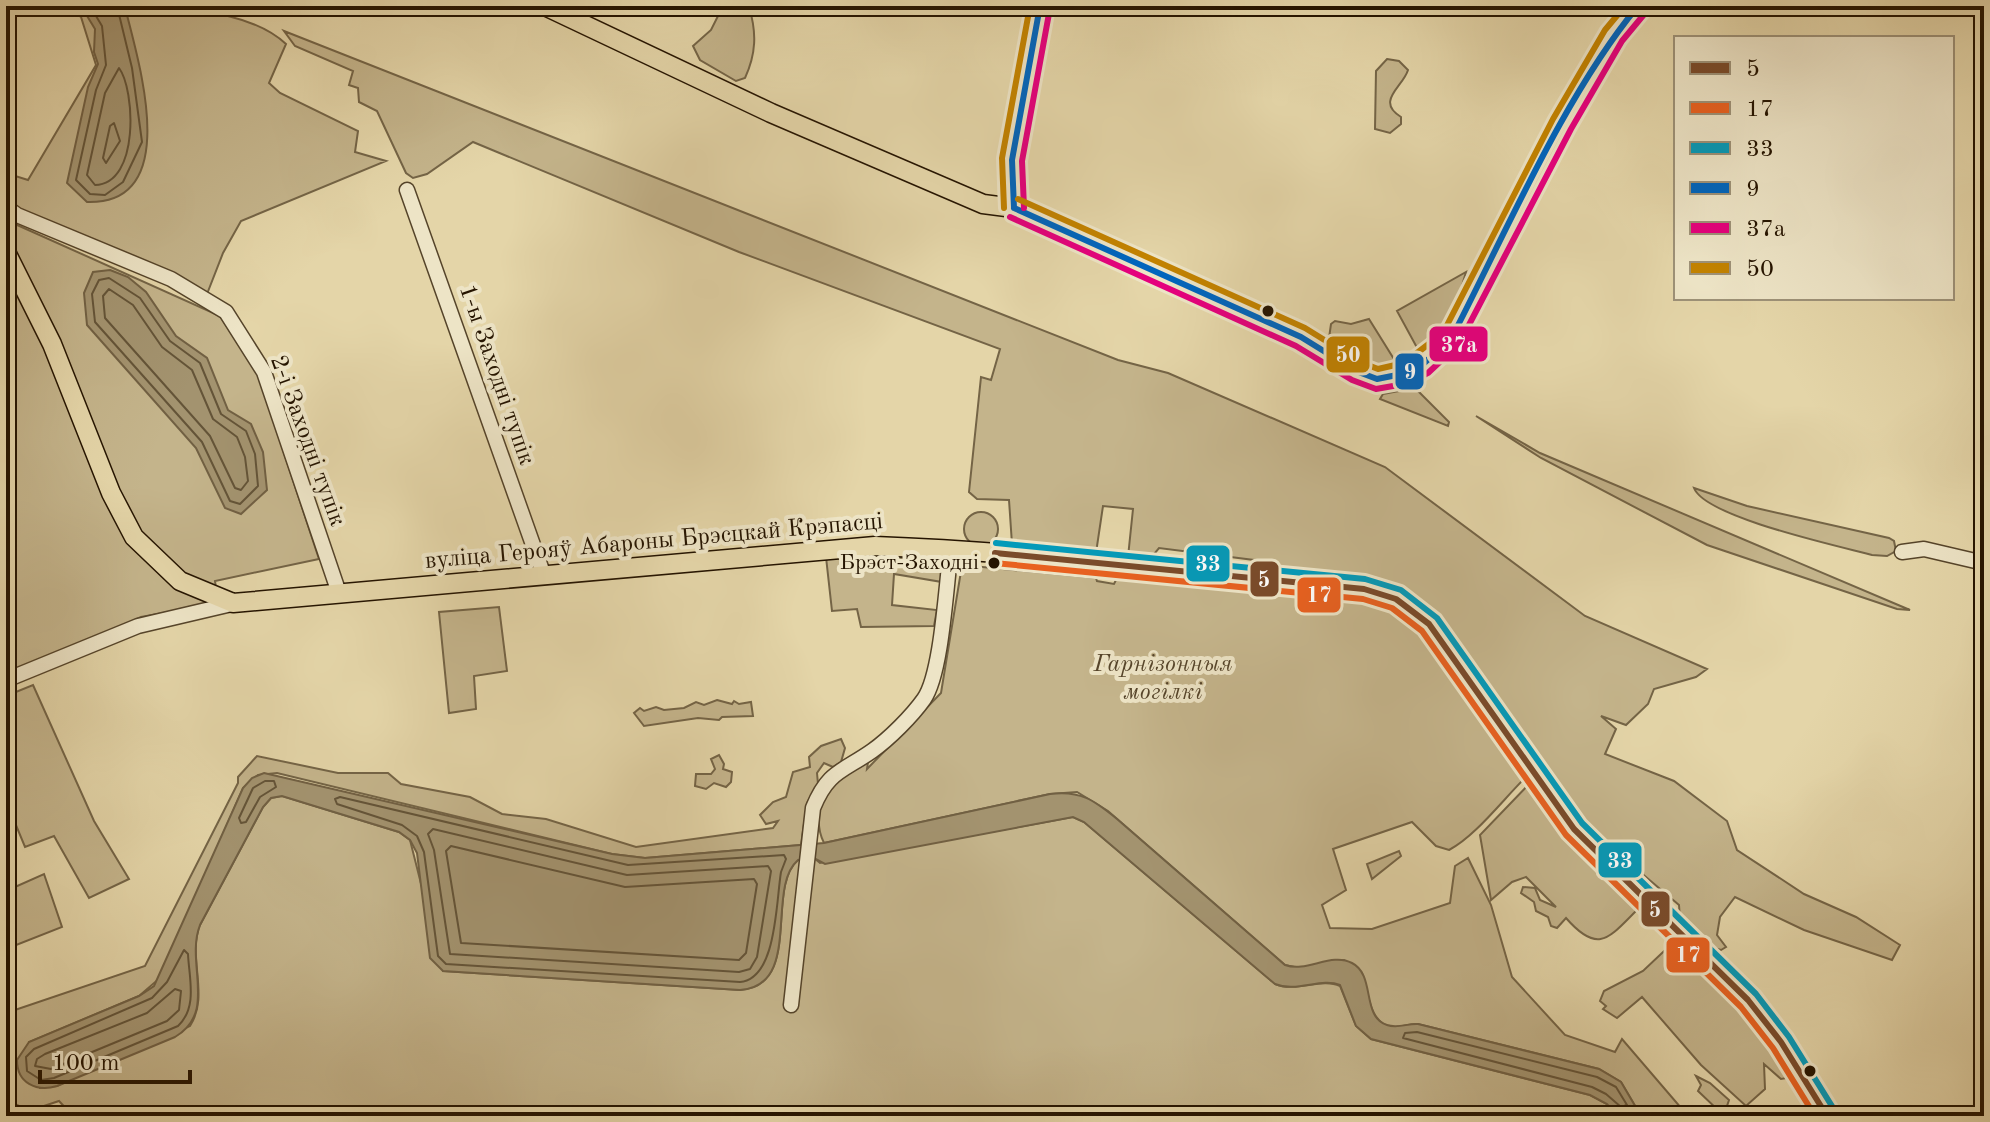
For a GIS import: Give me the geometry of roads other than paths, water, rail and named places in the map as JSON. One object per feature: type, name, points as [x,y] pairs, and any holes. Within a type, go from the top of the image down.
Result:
[{"type":"main road","points":[[545,6],[744,101],[969,198],[983,204],[1014,208],[1301,337],[1356,371],[1377,379],[1407,373],[1422,365],[1451,339],[1536,170],[1614,35],[1638,6]]},
{"type":"main road","name":"вуліца Герояў Абароны Брэсцкай Крэпасці","points":[[6,252],[52,344],[111,493],[134,537],[180,581],[233,603],[844,547],[951,549],[1385,593],[1411,606],[1437,633],[1574,829],[1748,1000],[1781,1042],[1827,1116]]},
{"type":"street","points":[[1014,208],[1012,160],[1040,6]]},
{"type":"street","name":"1-ы Заходні тупік","points":[[407,190],[543,573]]},
{"type":"street","name":"2-і Заходні тупік","points":[[10,213],[171,279],[226,312],[264,372],[339,593]]},
{"type":"street","points":[[791,1005],[813,808],[822,787],[835,772],[874,750],[925,698],[933,677],[951,549]]},
{"type":"street","points":[[1902,552],[1924,549],[1984,563]]},
{"type":"street","name":"вуліца Герояў Абароны Брэсцкай Крэпасці","points":[[6,680],[138,626],[242,602]]},
{"type":"water","points":[[81,6],[123,6],[126,11],[145,96],[147,128],[145,157],[135,181],[117,197],[87,202],[67,183],[88,87],[98,64],[94,52],[95,29]]},
{"type":"water","points":[[110,270],[128,277],[146,292],[176,336],[207,358],[228,410],[251,424],[263,452],[267,490],[241,514],[225,508],[196,448],[87,325],[84,293],[93,272]]},
{"type":"water","points":[[264,773],[612,854],[645,858],[824,843],[1050,794],[1078,795],[1094,802],[1117,819],[1285,965],[1302,967],[1336,960],[1352,963],[1364,977],[1374,1014],[1379,1021],[1391,1026],[1418,1024],[1599,1069],[1621,1082],[1641,1116],[1617,1116],[1607,1104],[1590,1095],[1371,1039],[1356,1026],[1340,985],[1325,983],[1292,987],[1275,984],[1084,822],[1073,817],[825,864],[814,858],[798,860],[789,873],[784,892],[777,954],[771,972],[759,984],[740,990],[443,971],[430,958],[417,853],[410,840],[399,832],[282,796],[271,798],[263,807],[200,925],[196,940],[198,1001],[188,1027],[175,1037],[57,1086],[42,1088],[29,1084],[20,1075],[17,1060],[29,1042],[139,996],[154,986],[243,788],[252,778]]},
{"type":"place","name":"Брэст-Заходні","points":[[994,563]]},
{"type":"park label","name":"Гарнізонныя могілкі","points":[[1163,679]]}]
